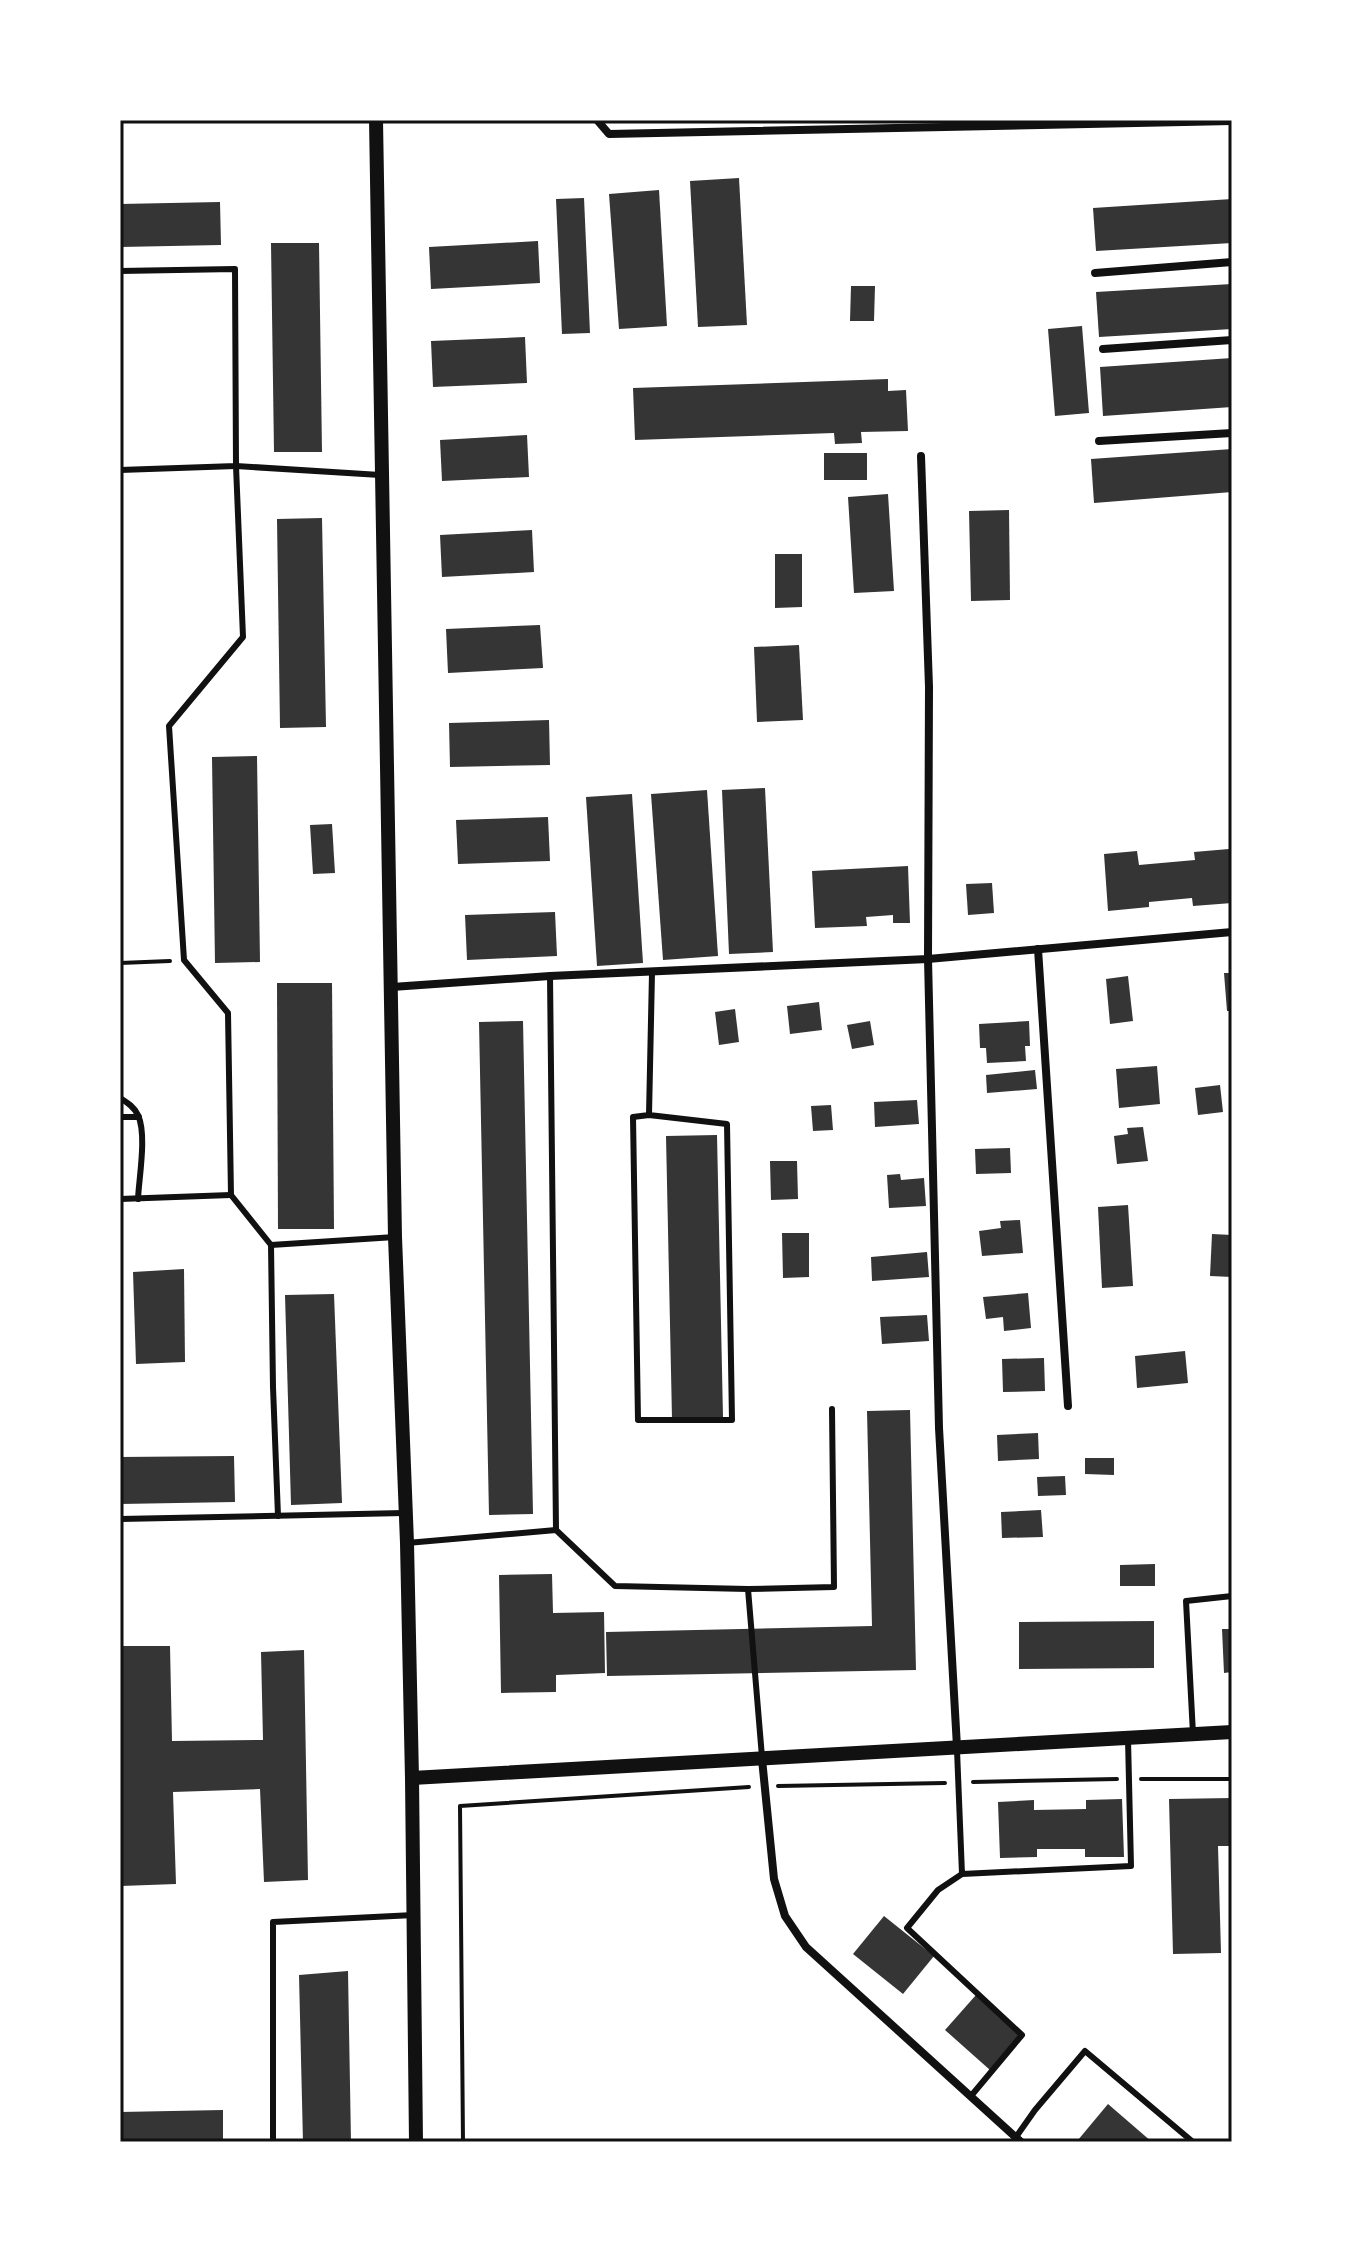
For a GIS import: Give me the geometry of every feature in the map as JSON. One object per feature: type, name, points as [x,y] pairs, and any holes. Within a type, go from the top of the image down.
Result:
[{"type":"street","points":[[376,120],[395,1237],[412,1778],[416,2142]]},
{"type":"street","points":[[597,120],[609,134],[1232,121]]},
{"type":"street","points":[[1095,273],[1232,262]]},
{"type":"street","points":[[1103,349],[1232,340]]},
{"type":"street","points":[[1099,441],[1232,433]]},
{"type":"street","points":[[921,456],[929,687],[928,959],[939,1428],[957,1747]]},
{"type":"street","points":[[392,987],[550,976],[928,959],[1232,932]]},
{"type":"street","points":[[1038,949],[1068,1406]]},
{"type":"street","points":[[412,1778],[1232,1732]]},
{"type":"street","points":[[762,1759],[774,1879],[785,1916],[806,1947],[1018,2140]]},
{"type":"lane","points":[[120,271],[235,269],[236,466],[243,637],[169,726],[184,960],[228,1013],[231,1195],[271,1245],[278,1516]]},
{"type":"lane","points":[[120,470],[236,466],[384,476]]},
{"type":"lane","points":[[649,1115],[652,973]]},
{"type":"lane","points":[[550,976],[556,1530],[615,1586],[834,1587],[832,1409]]},
{"type":"lane","points":[[120,1098],[131,1105],[139,1117],[138,1199]]},
{"type":"lane","points":[[649,1115],[727,1124],[732,1420],[638,1420],[633,1117],[649,1115]]},
{"type":"lane","points":[[120,1117],[139,1117]]},
{"type":"lane","points":[[120,1199],[231,1195]]},
{"type":"lane","points":[[271,1245],[395,1237]]},
{"type":"lane","points":[[120,1519],[406,1513]]},
{"type":"lane","points":[[407,1543],[556,1530]]},
{"type":"lane","points":[[748,1589],[762,1759]]},
{"type":"lane","points":[[1193,1734],[1186,1601],[1232,1596]]},
{"type":"lane","points":[[971,2096],[1022,2035],[907,1928],[938,1890],[962,1874],[1131,1866],[1128,1739]]},
{"type":"lane","points":[[957,1747],[962,1874]]},
{"type":"lane","points":[[273,2142],[273,1922],[414,1915]]},
{"type":"lane","points":[[1018,2140],[1035,2110],[1085,2051],[1193,2142]]},
{"type":"path","points":[[120,963],[184,960]]},
{"type":"path","points":[[463,2142],[460,1806],[765,1787],[1232,1779]]},
{"type":"building","points":[[739,178],[747,325],[698,327],[690,181]]},
{"type":"building","points":[[659,190],[667,326],[619,329],[609,194]]},
{"type":"building","points":[[584,198],[590,333],[562,334],[556,199]]},
{"type":"building","points":[[1232,199],[1232,243],[1096,251],[1093,208]]},
{"type":"building","points":[[220,202],[221,245],[120,247],[120,204]]},
{"type":"building","points":[[538,241],[540,283],[431,289],[429,247]]},
{"type":"building","points":[[271,243],[319,243],[322,452],[274,452]]},
{"type":"building","points":[[1232,284],[1232,329],[1099,337],[1096,292]]},
{"type":"building","points":[[851,286],[875,286],[874,321],[850,321]]},
{"type":"building","points":[[1082,326],[1089,413],[1055,416],[1048,329]]},
{"type":"building","points":[[525,337],[527,383],[433,387],[431,341]]},
{"type":"building","points":[[1232,358],[1232,407],[1103,416],[1100,367]]},
{"type":"building","points":[[888,379],[888,391],[906,390],[908,431],[861,432],[862,443],[835,444],[834,433],[635,440],[633,388]]},
{"type":"building","points":[[527,435],[529,477],[442,481],[440,440]]},
{"type":"building","points":[[1232,449],[1232,492],[1094,503],[1091,459]]},
{"type":"building","points":[[824,453],[867,453],[867,480],[824,480]]},
{"type":"building","points":[[888,494],[894,591],[854,593],[848,497]]},
{"type":"building","points":[[1009,510],[1010,600],[971,601],[969,511]]},
{"type":"building","points":[[322,518],[326,727],[280,728],[277,519]]},
{"type":"building","points":[[532,530],[534,572],[442,577],[440,535]]},
{"type":"building","points":[[775,554],[802,554],[802,607],[775,608]]},
{"type":"building","points":[[540,625],[543,668],[448,673],[446,629]]},
{"type":"building","points":[[799,645],[803,720],[757,722],[754,647]]},
{"type":"building","points":[[549,720],[550,765],[450,767],[449,723]]},
{"type":"building","points":[[257,756],[260,962],[215,963],[212,757]]},
{"type":"building","points":[[765,788],[773,952],[729,954],[722,790]]},
{"type":"building","points":[[707,790],[718,956],[663,960],[651,794]]},
{"type":"building","points":[[632,794],[643,963],[597,966],[586,797]]},
{"type":"building","points":[[548,817],[550,861],[458,864],[456,820]]},
{"type":"building","points":[[332,824],[335,873],[313,874],[310,825]]},
{"type":"building","points":[[1229,849],[1232,903],[1193,906],[1192,898],[1149,902],[1149,907],[1108,911],[1104,854],[1137,851],[1139,865],[1195,860],[1194,852]]},
{"type":"building","points":[[908,866],[910,923],[893,923],[893,915],[866,917],[867,926],[815,928],[812,871]]},
{"type":"building","points":[[992,883],[994,913],[968,915],[966,884]]},
{"type":"building","points":[[555,912],[557,956],[467,960],[465,915]]},
{"type":"building","points":[[1224,973],[1232,973],[1232,1011],[1227,1011]]},
{"type":"building","points":[[1128,976],[1133,1021],[1110,1024],[1106,979]]},
{"type":"building","points":[[277,983],[332,983],[334,1229],[278,1229]]},
{"type":"building","points":[[819,1002],[822,1030],[790,1034],[787,1006]]},
{"type":"building","points":[[735,1009],[739,1042],[719,1045],[715,1012]]},
{"type":"building","points":[[523,1021],[533,1514],[489,1515],[479,1022]]},
{"type":"building","points":[[870,1021],[874,1045],[852,1049],[847,1025]]},
{"type":"building","points":[[1029,1021],[1030,1046],[1025,1046],[1026,1061],[987,1063],[986,1048],[980,1048],[979,1024]]},
{"type":"building","points":[[1157,1066],[1160,1104],[1119,1108],[1116,1069]]},
{"type":"building","points":[[1035,1070],[1037,1089],[987,1093],[986,1075]]},
{"type":"building","points":[[1220,1085],[1223,1112],[1198,1115],[1195,1088]]},
{"type":"building","points":[[917,1100],[919,1124],[875,1127],[874,1102]]},
{"type":"building","points":[[831,1105],[833,1130],[813,1131],[811,1106]]},
{"type":"building","points":[[1143,1127],[1148,1161],[1117,1164],[1114,1136],[1128,1134],[1127,1128]]},
{"type":"building","points":[[717,1135],[723,1417],[672,1418],[666,1136]]},
{"type":"building","points":[[1010,1148],[1011,1173],[976,1174],[975,1149]]},
{"type":"building","points":[[770,1161],[797,1161],[798,1199],[771,1200]]},
{"type":"building","points":[[900,1174],[901,1180],[924,1178],[926,1206],[889,1208],[887,1175]]},
{"type":"building","points":[[1128,1205],[1133,1286],[1102,1288],[1098,1207]]},
{"type":"building","points":[[1020,1220],[1023,1253],[982,1256],[979,1231],[1001,1228],[1000,1221]]},
{"type":"building","points":[[782,1233],[809,1233],[809,1277],[783,1278]]},
{"type":"building","points":[[1212,1234],[1232,1235],[1232,1277],[1210,1276]]},
{"type":"building","points":[[927,1252],[929,1277],[872,1281],[871,1257]]},
{"type":"building","points":[[184,1269],[185,1362],[136,1364],[133,1272]]},
{"type":"building","points":[[1028,1293],[1031,1328],[1004,1331],[1003,1317],[986,1319],[983,1297]]},
{"type":"building","points":[[334,1294],[342,1503],[291,1505],[285,1295]]},
{"type":"building","points":[[927,1315],[929,1341],[882,1344],[880,1317]]},
{"type":"building","points":[[1185,1351],[1188,1383],[1137,1388],[1135,1356]]},
{"type":"building","points":[[1044,1358],[1045,1391],[1003,1392],[1002,1359]]},
{"type":"building","points":[[910,1410],[916,1670],[607,1676],[606,1632],[872,1626],[867,1411]]},
{"type":"building","points":[[1038,1433],[1039,1459],[998,1461],[997,1435]]},
{"type":"building","points":[[234,1456],[235,1502],[120,1504],[120,1457]]},
{"type":"building","points":[[1085,1458],[1114,1458],[1114,1475],[1085,1474]]},
{"type":"building","points":[[1065,1476],[1066,1495],[1038,1496],[1037,1477]]},
{"type":"building","points":[[1041,1510],[1043,1537],[1002,1538],[1001,1512]]},
{"type":"building","points":[[1155,1564],[1155,1586],[1120,1586],[1120,1565]]},
{"type":"building","points":[[552,1574],[553,1613],[604,1612],[605,1673],[556,1675],[556,1692],[501,1693],[499,1575]]},
{"type":"building","points":[[1154,1621],[1154,1668],[1019,1669],[1019,1622]]},
{"type":"building","points":[[1222,1629],[1232,1629],[1232,1672],[1224,1673]]},
{"type":"building","points":[[120,1646],[170,1646],[172,1741],[263,1740],[261,1652],[304,1650],[308,1880],[264,1882],[260,1789],[173,1792],[176,1884],[121,1886]]},
{"type":"building","points":[[1232,1798],[1232,1846],[1218,1846],[1221,1953],[1173,1954],[1169,1799]]},
{"type":"building","points":[[1122,1799],[1124,1857],[1085,1857],[1085,1849],[1037,1849],[1037,1857],[1000,1858],[998,1802],[1034,1800],[1034,1810],[1086,1809],[1086,1800]]},
{"type":"building","points":[[884,1916],[934,1956],[903,1994],[853,1954]]},
{"type":"building","points":[[348,1971],[351,2142],[303,2142],[299,1975]]},
{"type":"building","points":[[976,1995],[1022,2035],[990,2070],[945,2030]]},
{"type":"building","points":[[1108,2104],[1152,2142],[1078,2140]]},
{"type":"building","points":[[223,2110],[223,2142],[120,2142],[120,2112]]}]
